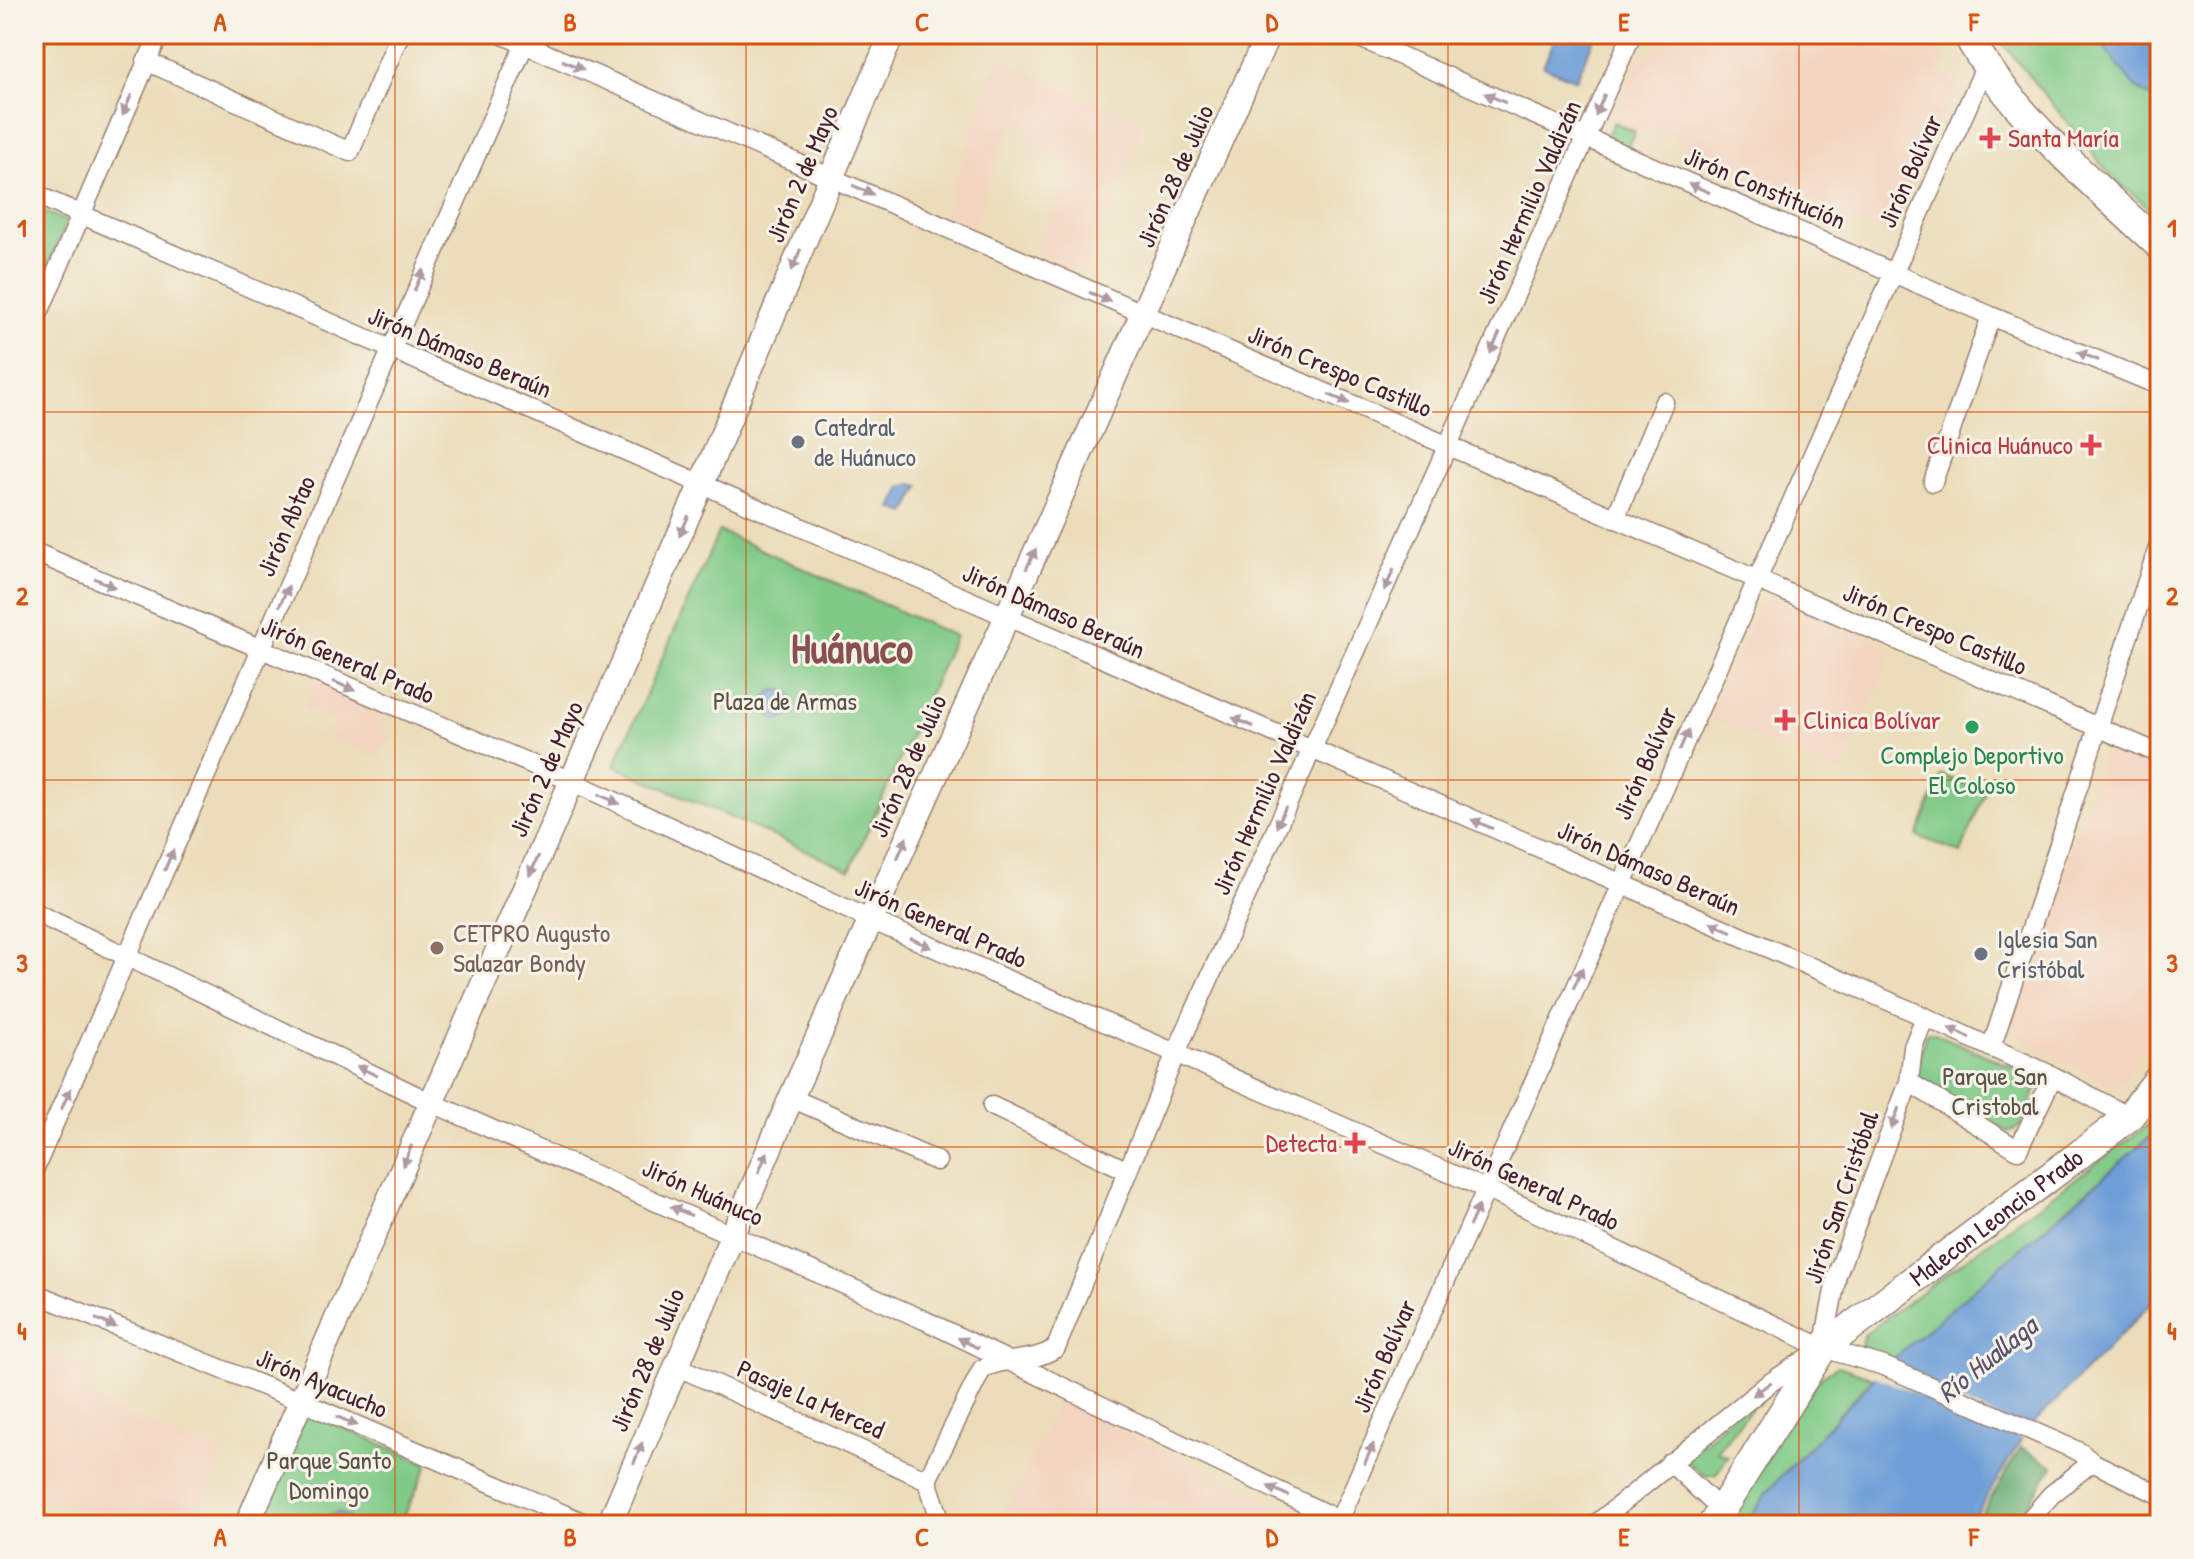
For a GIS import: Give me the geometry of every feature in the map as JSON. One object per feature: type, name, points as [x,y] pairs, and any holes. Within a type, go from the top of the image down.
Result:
[{"type":"main road","points":[[1967,34],[1985,67],[2072,163],[2160,246]]},
{"type":"main road","name":"Malecon Leoncio Prado","points":[[1823,1348],[2129,1117],[2160,1077]]},
{"type":"main road","points":[[1717,1518],[1823,1348]]},
{"type":"street","points":[[34,324],[159,34]]},
{"type":"street","points":[[146,61],[350,152],[400,34]]},
{"type":"street","name":"Jirón Crespo Castillo","points":[[501,34],[526,39],[1144,317],[1450,445],[1755,581],[2160,754]]},
{"type":"street","name":"Jirón 2 de Mayo","points":[[247,1525],[702,483],[892,34]]},
{"type":"street","name":"Jirón 28 de Julio","points":[[609,1525],[674,1365],[791,1098],[1004,617],[1144,317],[1268,34]]},
{"type":"street","name":"Jirón Constitución","points":[[1351,34],[1991,316],[2160,386]]},
{"type":"street","name":"Jirón Hermilio Valdizán","points":[[927,1480],[982,1369],[991,1363],[1040,1358],[1056,1348],[1175,1055],[1632,34]]},
{"type":"street","name":"Jirón Abtao","points":[[34,1170],[526,39]]},
{"type":"street","name":"Jirón Bolívar","points":[[1342,1523],[1620,883],[1985,67]]},
{"type":"street","name":"Jirón Dámaso Beraún","points":[[34,194],[388,351],[702,483],[1925,1017],[2053,1076],[2129,1117]]},
{"type":"street","points":[[1933,482],[1991,316]]},
{"type":"street","points":[[1615,519],[1664,402]]},
{"type":"street","points":[[1991,1048],[2160,542]]},
{"type":"street","name":"Jirón General Prado","points":[[34,552],[259,651],[571,781],[871,920],[1486,1189],[1823,1348],[1881,1365],[2080,1452],[2092,1462],[2160,1495]]},
{"type":"street","name":"Jirón Huánuco","points":[[34,912],[430,1102],[924,1320],[1342,1523]]},
{"type":"street","name":"Jirón San Cristóbal","points":[[1823,1348],[1837,1275],[1909,1082],[1913,1047],[1925,1017]]},
{"type":"street","points":[[1909,1082],[2018,1150],[2053,1076]]},
{"type":"street","points":[[791,1098],[937,1161]]},
{"type":"street","points":[[992,1106],[1128,1171]]},
{"type":"street","name":"Jirón Ayacucho","points":[[34,1293],[300,1401],[589,1525]]},
{"type":"street","points":[[1595,1525],[1768,1384],[1823,1348]]},
{"type":"street","name":"Pasaje La Merced","points":[[674,1365],[927,1480]]},
{"type":"street","points":[[1670,1462],[1717,1518]]},
{"type":"street","points":[[2025,1525],[2051,1495],[2092,1462]]},
{"type":"street","points":[[927,1480],[942,1525]]},
{"type":"shaded area","points":[[1659,34],[1936,34],[1940,48],[1937,56],[1944,60],[1941,71],[1960,80],[1889,237],[1647,127],[1641,133],[1612,119],[1632,77],[1636,60],[1662,49]]},
{"type":"shaded area","points":[[997,57],[1145,123],[1086,274],[1035,253],[1072,165],[1045,154],[1013,119],[974,226],[944,216]]},
{"type":"shaded area","points":[[1772,595],[1894,648],[1841,775],[1707,718],[1759,603]]},
{"type":"shaded area","points":[[317,680],[354,699],[354,703],[386,716],[380,730],[390,735],[377,757],[326,735],[332,722],[304,708]]},
{"type":"shaded area","points":[[2118,743],[2160,762],[2160,1026],[2124,1081],[2110,1086],[2020,1040],[2013,1023],[2104,750]]},
{"type":"shaded area","points":[[34,1346],[95,1372],[86,1395],[223,1454],[192,1525],[112,1525],[36,1492],[34,1496]]},
{"type":"shaded area","points":[[1059,1400],[1317,1521],[1315,1525],[1000,1525]]},
{"type":"green space","points":[[1995,34],[2094,34],[2134,86],[2160,104],[2160,217],[2112,177]]},
{"type":"green space","points":[[1614,122],[1635,132],[1627,147],[1606,137]]},
{"type":"green space","points":[[34,208],[67,221],[35,298],[34,298]]},
{"type":"green space","name":"Plaza de Armas","points":[[719,531],[955,636],[850,870],[614,766]]},
{"type":"green space","points":[[1942,775],[1985,792],[1961,853],[1917,836]]},
{"type":"green space","name":"Parque San Cristobal","points":[[1932,1032],[2033,1076],[2037,1087],[2020,1127],[2008,1132],[1915,1076],[1926,1033]]},
{"type":"green space","points":[[2160,1112],[2160,1128],[1892,1360],[1861,1347],[1863,1336],[1874,1327],[2152,1122]]},
{"type":"green space","points":[[1838,1366],[1873,1378],[1767,1492],[1746,1525],[1711,1525],[1821,1377]]},
{"type":"green space","points":[[1776,1374],[1759,1404],[1755,1404],[1717,1451],[1728,1456],[1716,1474],[1706,1476],[1688,1463],[1687,1458]]},
{"type":"green space","name":"Parque Santo Domingo","points":[[304,1411],[428,1464],[400,1525],[255,1525]]},
{"type":"green space","points":[[2021,1447],[2053,1466],[2015,1525],[1975,1525]]},
{"type":"water","points":[[1557,34],[1596,34],[1576,80],[1543,66]]},
{"type":"water","points":[[2094,34],[2160,34],[2160,104],[2134,86]]},
{"type":"water","points":[[912,484],[920,486],[906,513],[892,508],[902,487]]},
{"type":"water","points":[[779,690],[790,694],[794,705],[790,716],[779,720],[768,716],[764,705],[768,694]]},
{"type":"water","name":"Río Huallaga","points":[[2160,1128],[2160,1295],[2027,1430],[1970,1525],[1746,1525],[1767,1492],[1885,1366]]},
{"type":"water","points":[[338,1512],[348,1517],[351,1525],[327,1525],[331,1515]]},
{"type":"pier","points":[[1881,1365],[2030,1432],[2025,1440],[1872,1375]]},
{"type":"place","name":"Santa María","points":[[1990,138]]},
{"type":"place","name":"Catedral de Huánuco","points":[[798,442]]},
{"type":"place","name":"Clinica Huánuco","points":[[2091,445]]},
{"type":"place","name":"Clinica Bolívar","points":[[1785,720]]},
{"type":"place","name":"Complejo Deportivo El Coloso","points":[[1972,727]]},
{"type":"place","name":"CETPRO Augusto Salazar Bondy","points":[[437,948]]},
{"type":"place","name":"Iglesia San Cristóbal","points":[[1981,954]]},
{"type":"place","name":"Detecta","points":[[1355,1143]]},
{"type":"district","name":"Huánuco","points":[[852,648]]}]
